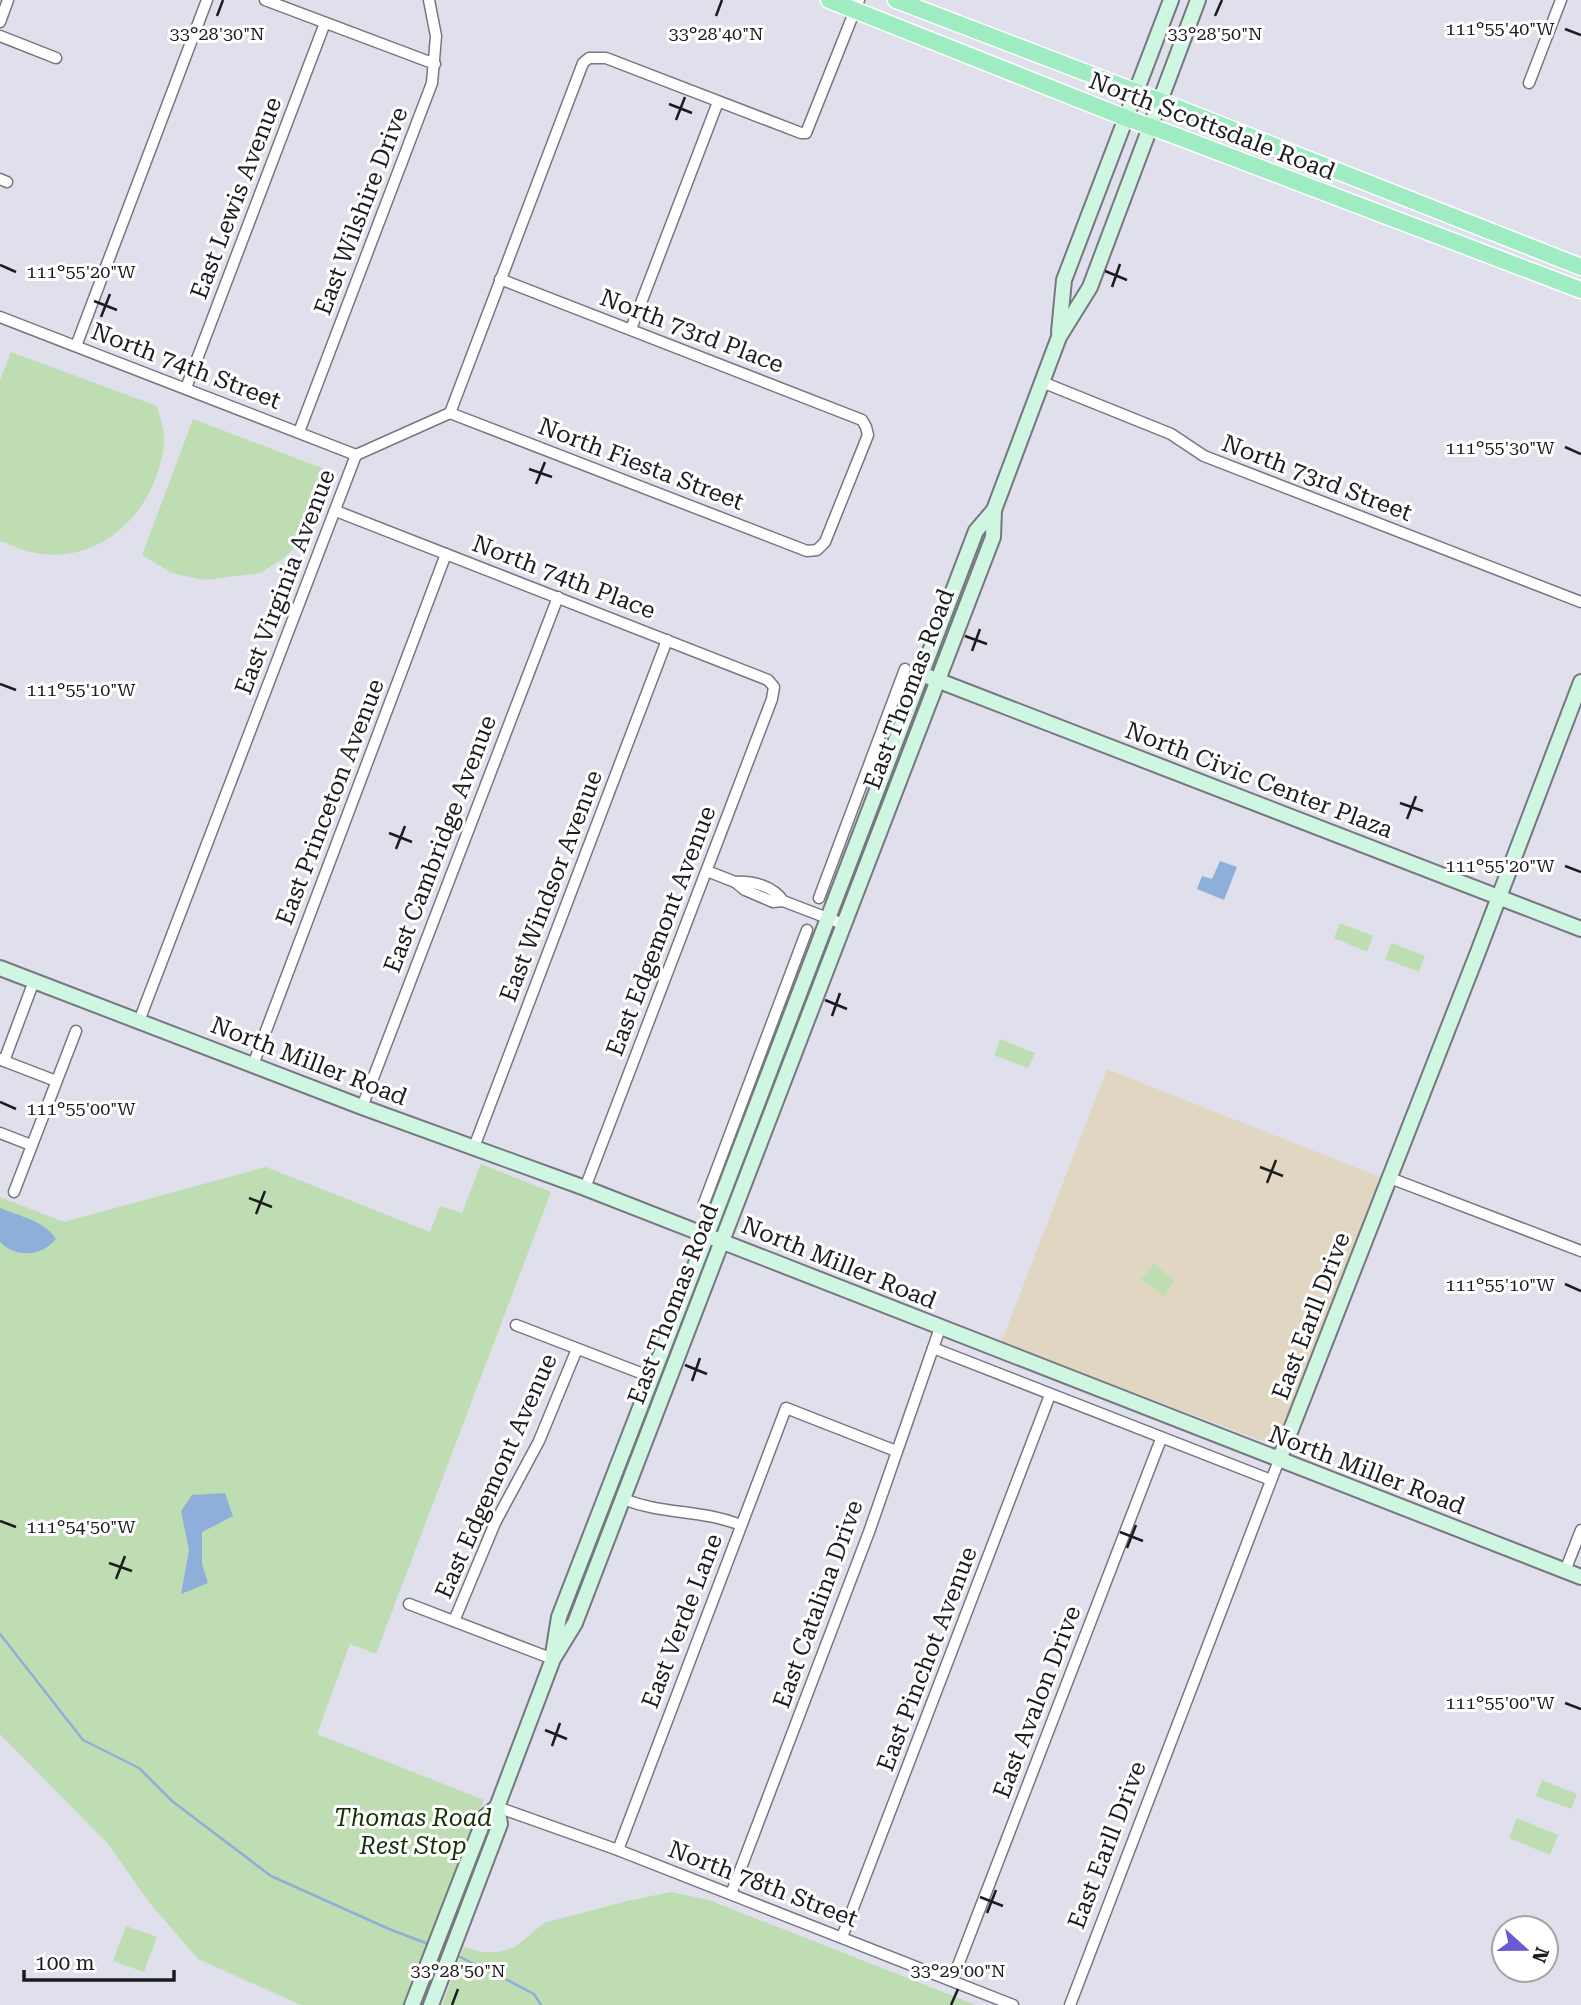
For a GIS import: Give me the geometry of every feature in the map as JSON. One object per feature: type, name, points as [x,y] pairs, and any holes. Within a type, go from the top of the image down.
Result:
[{"type":"main road","name":"North Scottsdale Road","points":[[829,0],[857,5],[911,33],[1151,128],[1581,290]]},
{"type":"main road","name":"North Scottsdale Road","points":[[896,0],[1581,267]]},
{"type":"main road","name":"East Thomas Road","points":[[1059,337],[1064,280],[1171,0]]},
{"type":"main road","name":"East Thomas Road","points":[[553,1659],[559,1617],[651,1377],[714,1238],[828,962],[993,537],[994,510],[1059,337],[1090,287],[1198,0]]},
{"type":"main road","points":[[911,33],[920,10]]},
{"type":"main road","name":"East Thomas Road","points":[[412,2005],[485,1817],[497,1807],[553,1659],[575,1623],[623,1499],[714,1238],[734,1142],[806,953],[827,918],[836,875],[894,747],[976,531],[994,510]]},
{"type":"main road","name":"North Civic Center Plaza","points":[[922,673],[1581,929]]},
{"type":"main road","name":"East Earll Drive","points":[[1279,1460],[1581,682]]},
{"type":"main road","name":"North Miller Road","points":[[0,968],[362,1107],[585,1188],[1581,1577]]},
{"type":"main road","name":"East Thomas Road","points":[[431,2005],[500,1824],[497,1807]]},
{"type":"street","points":[[0,22],[8,0]]},
{"type":"street","points":[[76,346],[208,0]]},
{"type":"street","points":[[265,0],[435,64]]},
{"type":"street","name":"East Wilshire Drive","points":[[299,432],[432,83],[436,36],[429,0]]},
{"type":"street","points":[[1529,83],[1561,0]]},
{"type":"street","points":[[450,413],[579,70],[589,58],[606,58],[806,133],[857,5]]},
{"type":"street","name":"East Lewis Avenue","points":[[186,388],[325,23]]},
{"type":"street","points":[[0,36],[56,58]]},
{"type":"street","points":[[631,330],[718,102]]},
{"type":"street","name":"North 73rd Place","points":[[500,279],[862,420],[867,435],[825,542],[817,550]]},
{"type":"street","name":"North 74th Street","points":[[0,317],[356,455]]},
{"type":"street","name":"North 73rd Street","points":[[1042,382],[1171,434],[1204,456],[1581,602]]},
{"type":"street","name":"East Virginia Avenue","points":[[139,1021],[356,455],[450,413]]},
{"type":"street","name":"North Fiesta Street","points":[[450,413],[807,551],[817,550]]},
{"type":"street","name":"North 74th Place","points":[[336,511],[768,680],[774,687]]},
{"type":"street","name":"East Princeton Avenue","points":[[253,1065],[446,554]]},
{"type":"street","name":"East Cambridge Avenue","points":[[362,1107],[558,597]]},
{"type":"street","name":"East Windsor Avenue","points":[[474,1147],[667,640]]},
{"type":"street","name":"East Thomas Road","points":[[819,898],[836,875],[878,741],[905,669]]},
{"type":"street","name":"East Edgemont Avenue","points":[[585,1188],[772,699],[774,687]]},
{"type":"street","name":"East Thomas Road","points":[[878,741],[894,747]]},
{"type":"street","points":[[707,871],[773,902],[783,901],[843,924]]},
{"type":"street","points":[[836,875],[858,883]]},
{"type":"street","name":"East Thomas Road","points":[[806,953],[807,930]]},
{"type":"street","points":[[806,953],[828,962]]},
{"type":"street","points":[[34,981],[2,1060],[57,1082]]},
{"type":"street","points":[[14,1192],[76,1031]]},
{"type":"street","points":[[0,1133],[31,1145]]},
{"type":"street","name":"East Thomas Road","points":[[704,1203],[734,1142]]},
{"type":"street","points":[[1390,1178],[1581,1251]]},
{"type":"street","points":[[516,1325],[651,1377]]},
{"type":"street","name":"East Catalina Drive","points":[[731,1894],[869,1532],[940,1328]]},
{"type":"street","name":"North Miller Road","points":[[933,1348],[1271,1480]]},
{"type":"street","name":"East Edgemont Avenue","points":[[454,1621],[495,1523],[540,1441],[577,1349]]},
{"type":"street","name":"East Pinchot Avenue","points":[[842,1937],[1050,1395]]},
{"type":"street","name":"East Verde Lane","points":[[618,1850],[786,1408],[896,1451]]},
{"type":"street","name":"East Avalon Drive","points":[[952,1981],[1161,1439]]},
{"type":"street","name":"East Earll Drive","points":[[1070,2005],[1279,1460]]},
{"type":"street","points":[[623,1499],[656,1510],[706,1514],[741,1525]]},
{"type":"street","points":[[1565,1571],[1581,1530]]},
{"type":"street","points":[[409,1604],[553,1659]]},
{"type":"street","name":"North 78th Street","points":[[497,1807],[618,1850],[1013,2005]]},
{"type":"shaded area","points":[[1107,1069],[1380,1177],[1279,1439],[1271,1444],[1001,1343]]},
{"type":"green space","points":[[11,352],[157,406],[164,443],[151,490],[138,511],[122,528],[102,542],[80,551],[57,555],[31,552],[0,541],[0,380]]},
{"type":"green space","points":[[193,419],[330,471],[321,505],[306,536],[284,558],[260,573],[204,580],[172,573],[142,555]]},
{"type":"green space","points":[[1340,923],[1373,936],[1367,952],[1334,938]]},
{"type":"green space","points":[[1392,943],[1425,956],[1419,972],[1385,959]]},
{"type":"green space","points":[[1000,1039],[1035,1053],[1028,1068],[994,1055]]},
{"type":"green space","name":"Thomas Road Rest Stop","points":[[481,1164],[551,1192],[376,1654],[350,1644],[317,1734],[484,1800],[404,2005],[301,2005],[198,1959],[148,1901],[108,1844],[0,1734],[0,1197],[64,1222],[266,1167],[430,1232],[440,1206],[462,1213]]},
{"type":"green space","points":[[1153,1264],[1175,1280],[1164,1296],[1141,1280]]},
{"type":"green space","points":[[1542,1780],[1577,1794],[1571,1809],[1536,1796]]},
{"type":"green space","points":[[1517,1818],[1558,1835],[1550,1855],[1509,1838]]},
{"type":"green space","points":[[671,1892],[709,1900],[976,2005],[442,2005],[464,1947],[481,1952],[499,1952],[515,1947],[544,1923]]},
{"type":"green space","points":[[126,1926],[157,1937],[144,1972],[113,1961]]},
{"type":"water","points":[[1220,861],[1237,867],[1224,900],[1197,889],[1202,876],[1212,879]]},
{"type":"water","points":[[0,1208],[39,1224],[56,1239],[36,1252],[13,1251],[0,1242]]},
{"type":"water","points":[[225,1493],[233,1516],[202,1532],[202,1564],[208,1583],[181,1594],[189,1550],[181,1511],[192,1495]]},
{"type":"waterway","points":[[0,1634],[83,1740],[139,1768],[172,1801],[271,1876],[431,1945]]},
{"type":"waterway","points":[[456,1955],[491,1972]]},
{"type":"waterway","points":[[500,1976],[534,1994],[541,2005]]}]
